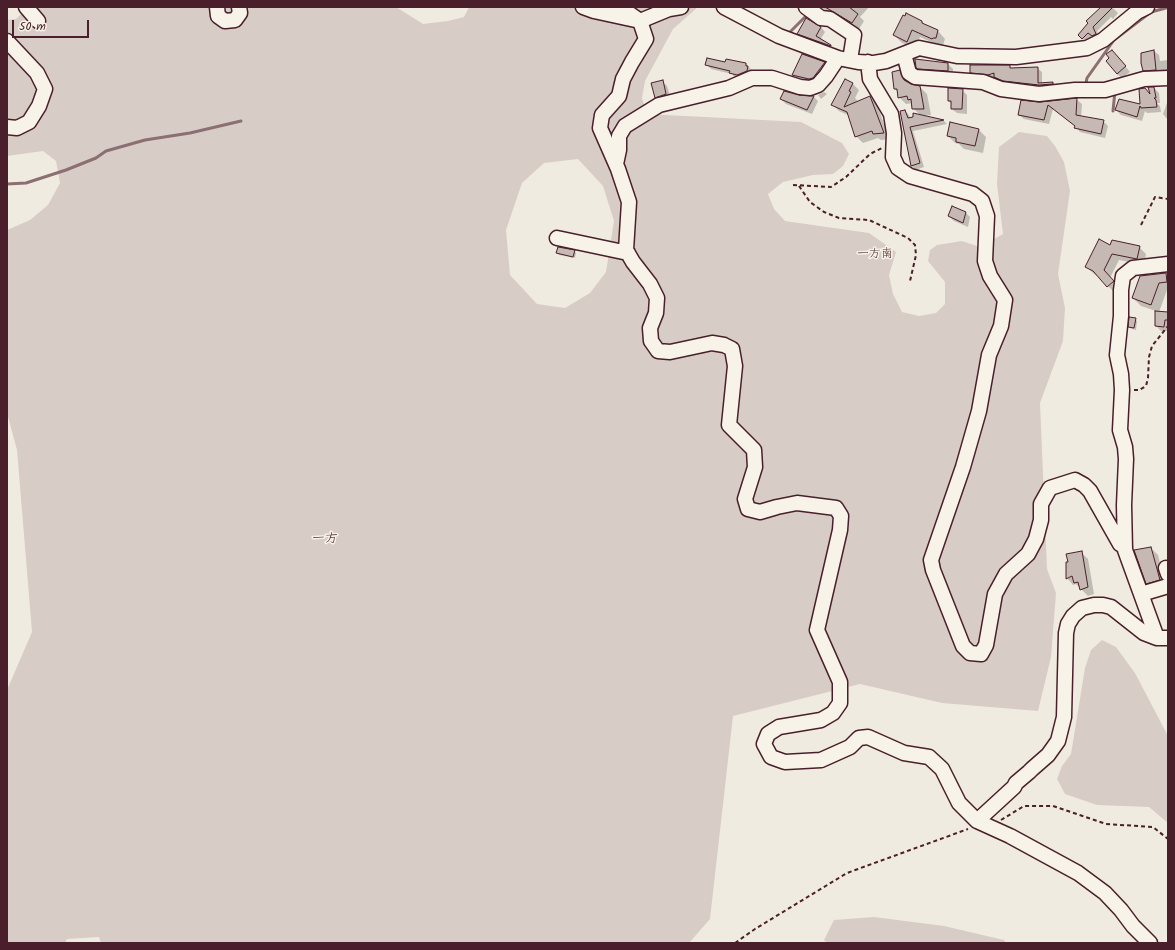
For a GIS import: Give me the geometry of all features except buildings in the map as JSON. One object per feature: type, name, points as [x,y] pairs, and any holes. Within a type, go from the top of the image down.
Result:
[{"type":"street","points":[[26,7],[38,22]]},
{"type":"street","points":[[216,7],[218,16],[226,21],[235,20],[240,13],[239,7]]},
{"type":"street","points":[[583,7],[594,11],[640,21],[668,9],[681,7]]},
{"type":"street","points":[[620,7],[640,21],[646,39],[632,62],[619,96],[602,115],[600,128],[616,164],[629,202],[626,250],[633,262],[650,284],[657,298],[656,313],[650,328],[652,341],[658,351],[670,352],[712,343],[724,345],[732,350],[735,366],[729,425],[754,450],[755,467],[745,499],[748,509],[760,512],[796,503],[836,508],[841,516],[840,530],[817,630],[840,682],[840,703],[833,713],[822,720],[779,727],[768,734],[764,744],[771,757],[785,762],[821,760],[850,747],[859,738],[868,738],[904,753],[929,757],[942,769],[959,802],[977,821],[1010,836],[1078,873],[1105,893],[1121,910],[1133,926],[1150,943]]},
{"type":"street","points":[[724,7],[780,36],[844,59],[868,62],[886,62],[918,48],[957,56],[1016,57],[1087,48],[1103,40],[1137,12],[1147,7]]},
{"type":"street","points":[[616,164],[619,150],[619,136],[625,126],[659,105],[729,88],[752,78],[772,78],[800,87],[810,88],[818,85],[844,59],[854,35],[830,19],[821,18],[806,7]]},
{"type":"street","points":[[7,41],[37,73],[46,89],[39,106],[29,122],[17,128],[7,127]]},
{"type":"street","points":[[904,54],[909,73],[915,77],[983,82],[1001,89],[1039,94],[1075,90],[1105,90],[1144,79],[1168,78]]},
{"type":"street","points":[[868,62],[870,78],[891,114],[894,133],[893,157],[898,168],[910,176],[973,194],[982,201],[987,216],[985,261],[990,276],[1005,300],[1001,326],[990,355],[978,411],[963,467],[932,560],[933,570],[963,646],[970,653],[981,654],[986,645],[995,594],[1006,574],[1028,554],[1036,540],[1041,520],[1041,504],[1050,488],[1075,480],[1084,485],[1090,491],[1120,544],[1125,547]]},
{"type":"street","points":[[557,238],[628,253]]},
{"type":"street","points":[[1163,638],[1141,594],[1125,547],[1124,504],[1126,459],[1125,447],[1120,430],[1122,390],[1121,374],[1117,355],[1123,276],[1133,268],[1168,264]]},
{"type":"street","points":[[1141,594],[1168,586]]},
{"type":"street","points":[[977,821],[1014,787],[1016,783],[1048,755],[1058,741],[1064,717],[1066,634],[1068,624],[1073,616],[1082,608],[1094,605],[1103,605],[1111,607],[1144,633],[1163,638]]},
{"type":"path","points":[[793,185],[831,187],[846,177],[870,154],[887,146],[894,145]]},
{"type":"path","points":[[799,186],[810,202],[824,212],[839,218],[869,220],[908,238],[915,245],[916,256],[910,281]]},
{"type":"path","points":[[1141,225],[1155,197],[1168,199]]},
{"type":"path","points":[[1122,390],[1139,390],[1146,386],[1149,357],[1152,346],[1168,326]]},
{"type":"path","points":[[999,821],[1024,806],[1053,806],[1106,824],[1153,827],[1168,839]]},
{"type":"path","points":[[735,943],[755,929],[848,873],[971,827],[977,821]]},
{"type":"shaded area","points":[[28,7],[396,7],[423,24],[448,21],[464,17],[469,7],[698,7],[673,29],[645,81],[642,98],[647,114],[801,122],[842,143],[849,154],[843,166],[833,174],[813,175],[783,182],[768,194],[774,209],[785,221],[869,233],[896,252],[889,275],[893,294],[902,312],[919,316],[936,313],[945,304],[945,282],[928,261],[930,250],[937,245],[962,241],[980,247],[1003,234],[997,184],[999,147],[1019,132],[1047,136],[1055,146],[1064,162],[1070,191],[1058,274],[1065,308],[1063,341],[1040,403],[1047,569],[1056,593],[1051,657],[1038,711],[942,703],[860,684],[733,716],[710,919],[689,943],[101,943],[99,937],[67,939],[65,943],[7,943],[7,690],[32,632],[17,450],[7,413],[7,230],[30,220],[48,205],[60,183],[56,161],[43,151],[7,156],[7,20],[16,19]],"holes":[[[578,159],[603,186],[614,221],[606,272],[590,293],[565,308],[537,304],[510,275],[506,230],[522,183],[544,163]]]},
{"type":"shaded area","points":[[1102,640],[1116,647],[1135,673],[1168,736],[1168,823],[1149,807],[1097,805],[1065,794],[1057,779],[1062,766],[1071,754],[1085,668],[1091,650]]},
{"type":"shaded area","points":[[874,917],[944,926],[1004,940],[1006,943],[827,943],[824,940],[834,920]]},
{"type":"waterway","points":[[1086,83],[1087,78],[1114,40],[1151,12],[1166,8]]},
{"type":"waterway","points":[[788,34],[808,14]]},
{"type":"waterway","points":[[1113,111],[1115,91]]},
{"type":"waterway","points":[[7,184],[26,183],[66,170],[96,158],[106,151],[145,140],[190,133],[241,121]]},
{"type":"district","name":"一方南","points":[[875,255]]},
{"type":"district","name":"一方","points":[[325,540]]}]
